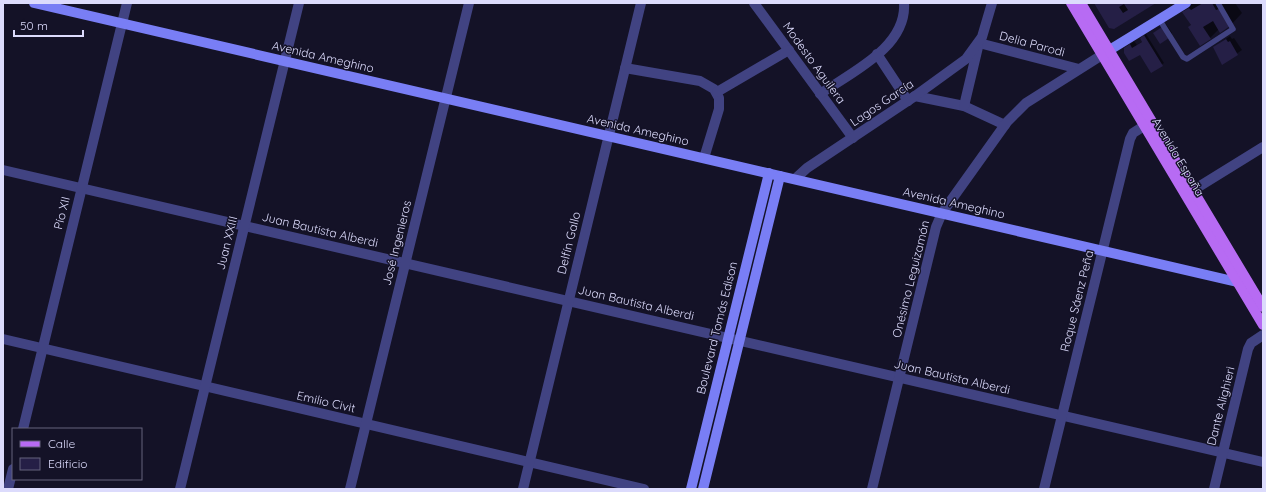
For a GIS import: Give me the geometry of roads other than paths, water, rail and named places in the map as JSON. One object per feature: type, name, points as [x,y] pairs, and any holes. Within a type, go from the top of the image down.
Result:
[{"type":"main road","name":"Avenida Ameghino","points":[[34,3],[1103,251],[1229,276]]},
{"type":"main road","name":"Avenida España","points":[[1071,3],[1106,52],[1163,139],[1229,276],[1237,282],[1263,325]]},
{"type":"main road","name":"Avenida España","points":[[1081,3],[1144,126],[1228,248],[1263,307]]},
{"type":"main road","points":[[1106,52],[1186,3]]},
{"type":"main road","points":[[1144,126],[1150,126],[1163,139]]},
{"type":"main road","name":"Boulevard Tomás Edison","points":[[691,489],[769,173]]},
{"type":"main road","name":"Boulevard Tomás Edison","points":[[703,489],[780,176]]},
{"type":"main road","points":[[1228,248],[1229,276]]},
{"type":"street","name":"Pío XII","points":[[23,428],[127,3]]},
{"type":"street","name":"Juan XXIII","points":[[180,489],[299,3]]},
{"type":"street","name":"José Ingenieros","points":[[350,489],[469,3]]},
{"type":"street","name":"Delfín Gallo","points":[[523,489],[641,3]]},
{"type":"street","points":[[820,94],[878,54],[891,42],[899,30],[904,15],[904,3]]},
{"type":"street","name":"Lagos García","points":[[964,106],[979,43],[986,27],[992,3]]},
{"type":"street","name":"Modesto Aguilera","points":[[756,4],[853,138]]},
{"type":"street","name":"Lagos García","points":[[795,179],[806,169],[911,99],[963,62],[979,43]]},
{"type":"street","name":"Delia Parodi","points":[[979,43],[1079,69]]},
{"type":"street","points":[[716,92],[789,50]]},
{"type":"street","name":"Onésimo Leguizamón","points":[[872,489],[936,227],[942,214],[1005,125],[1026,103],[1106,52]]},
{"type":"street","points":[[878,54],[911,99],[964,106],[1005,125]]},
{"type":"street","points":[[625,68],[703,82],[716,92],[719,98],[719,109],[704,158]]},
{"type":"street","name":"Roque Sáenz Peña","points":[[1044,489],[1131,138],[1133,133],[1144,126]]},
{"type":"street","points":[[1190,193],[1263,147]]},
{"type":"street","name":"Juan Bautista Alberdi","points":[[3,170],[1263,462]]},
{"type":"street","name":"Dante Alighieri","points":[[1214,489],[1248,349],[1251,343],[1263,335]]},
{"type":"street","name":"Emilio Civit","points":[[3,339],[644,489]]},
{"type":"street","points":[[8,489],[12,473]]},
{"type":"lane","points":[[1159,19],[1183,57],[1187,58],[1233,29],[1218,3]]}]
